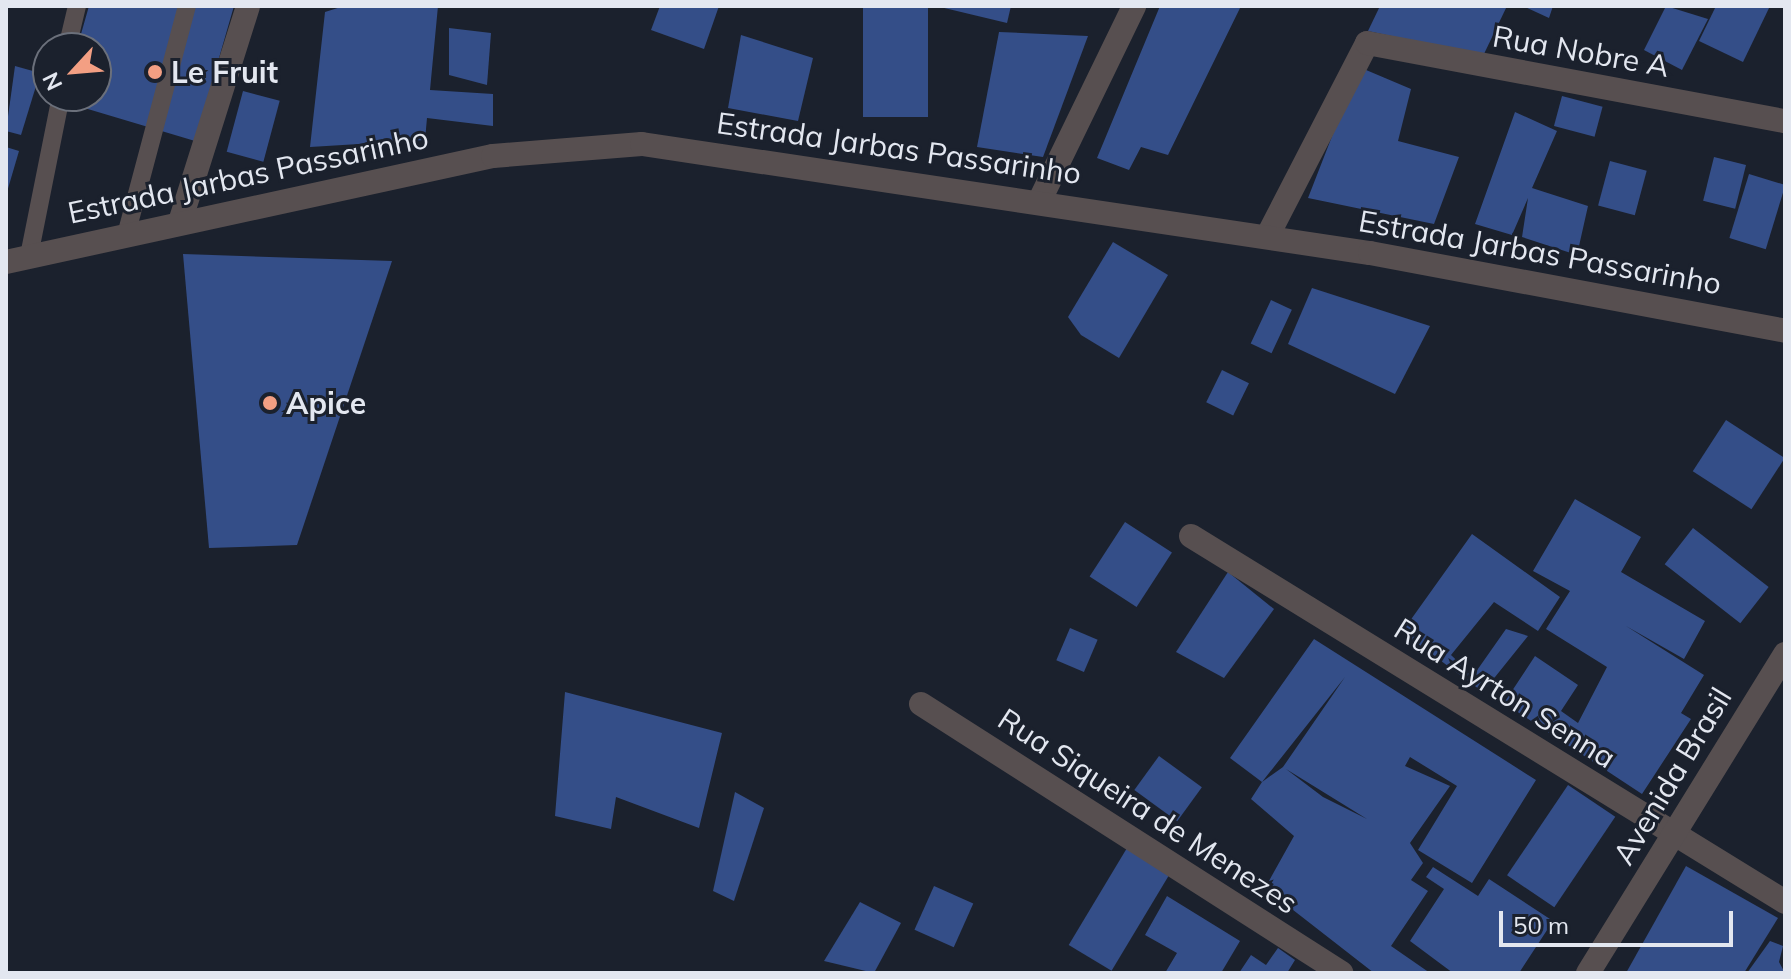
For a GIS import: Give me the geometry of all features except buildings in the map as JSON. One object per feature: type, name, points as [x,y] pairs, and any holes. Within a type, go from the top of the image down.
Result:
[{"type":"street","points":[[180,222],[248,6]]},
{"type":"street","points":[[1040,200],[1134,6]]},
{"type":"street","name":"Rua Nobre A","points":[[1267,237],[1367,43],[1785,121]]},
{"type":"street","name":"Estrada Jarbas Passarinho","points":[[18,259],[493,156],[642,144],[1040,200],[1267,237],[1785,331]]},
{"type":"street","name":"Rua Ayrton Senna","points":[[1191,536],[1674,837],[1785,902]]},
{"type":"street","name":"Avenida Brasil","points":[[1588,973],[1785,654]]},
{"type":"street","name":"Rua Siqueira de Menezes","points":[[921,704],[1341,973]]},
{"type":"lane","points":[[71,32],[77,6]]},
{"type":"lane","points":[[126,235],[187,6]]},
{"type":"lane","points":[[18,259],[57,112]]},
{"type":"place","name":"Le Fruit","points":[[155,72]]},
{"type":"place","name":"Apice","points":[[270,403]]}]
